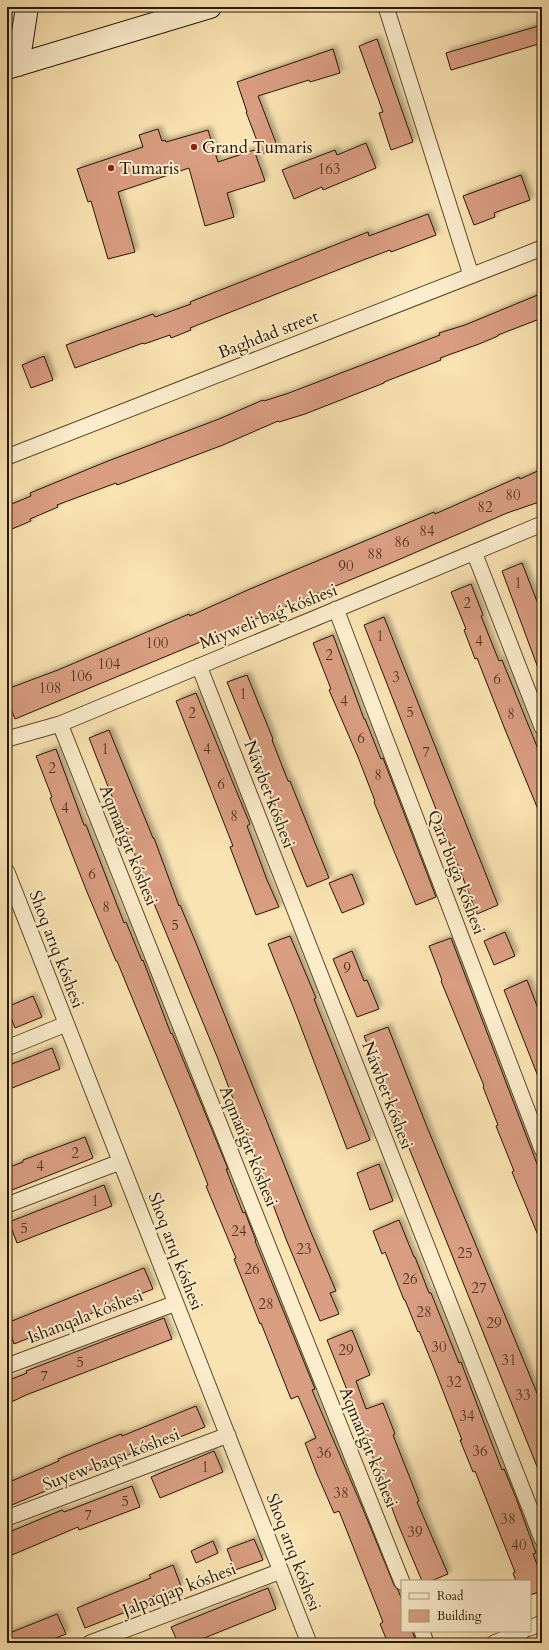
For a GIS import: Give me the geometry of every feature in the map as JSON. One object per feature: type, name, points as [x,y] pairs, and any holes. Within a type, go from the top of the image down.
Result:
[{"type":"street","points":[[12,67],[27,7]]},
{"type":"street","points":[[12,67],[210,7]]},
{"type":"street","points":[[386,7],[471,275]]},
{"type":"street","name":"Baghdad street","points":[[7,457],[542,248]]},
{"type":"street","name":"Miyweli baǵ kóshesi","points":[[7,738],[60,724],[542,524]]},
{"type":"street","points":[[474,552],[542,727]]},
{"type":"street","name":"Qara buǵa kóshesi","points":[[336,609],[542,1149]]},
{"type":"street","name":"Náwbet kóshesi","points":[[199,666],[542,1539]]},
{"type":"street","name":"Aqmańǵıt kóshesi","points":[[60,724],[401,1580]]},
{"type":"street","name":"Shoq arıq kóshesi","points":[[7,872],[10,890],[66,1024],[309,1643]]},
{"type":"street","points":[[7,1048],[66,1024]]},
{"type":"street","points":[[7,1205],[120,1162]]},
{"type":"street","name":"Ishanqala kóshesi","points":[[7,1366],[176,1302]]},
{"type":"street","name":"Suyew baqsı kóshesi","points":[[7,1518],[228,1435]]},
{"type":"street","name":"Jalpaqjap kóshesi","points":[[90,1643],[281,1571]]},
{"type":"street","points":[[531,1628],[542,1623]]},
{"type":"street","points":[[422,1632],[426,1643]]},
{"type":"street","points":[[494,1643],[521,1632]]},
{"type":"building","points":[[542,25],[542,43],[451,70],[446,53]]},
{"type":"building","points":[[377,39],[413,142],[391,150],[379,113],[383,112],[359,46]]},
{"type":"building","points":[[333,49],[340,73],[310,82],[309,80],[258,96],[278,148],[262,154],[246,112],[237,82]]},
{"type":"building","points":[[158,129],[162,141],[165,140],[166,142],[208,130],[218,162],[254,150],[265,181],[227,193],[234,217],[205,226],[189,168],[118,192],[135,252],[108,259],[91,201],[88,202],[77,169],[143,147],[139,135]]},
{"type":"building","points":[[366,143],[376,168],[323,190],[322,187],[294,199],[282,170],[335,150],[337,155]]},
{"type":"building","points":[[521,175],[530,200],[494,213],[495,217],[474,225],[463,196]]},
{"type":"building","points":[[428,214],[436,235],[391,252],[390,250],[358,262],[190,328],[191,330],[171,338],[170,335],[144,344],[143,343],[75,368],[66,345],[153,314],[155,317],[191,304],[190,302],[368,232],[369,236]]},
{"type":"building","points":[[540,294],[542,300],[542,318],[479,344],[440,358],[441,360],[305,414],[279,422],[278,421],[223,445],[117,485],[116,483],[57,505],[58,507],[30,519],[31,521],[12,529],[7,516],[7,506],[31,496],[30,493],[108,461],[219,419],[263,400],[264,401],[289,393],[440,335],[439,333],[465,325]]},
{"type":"building","points":[[44,356],[53,380],[31,388],[22,365]]},
{"type":"building","points":[[542,469],[542,501],[507,513],[391,563],[15,719],[7,699],[7,689],[58,670],[189,614],[190,616],[250,589],[434,512],[435,514],[519,477],[520,479]]},
{"type":"building","points":[[522,563],[542,614],[541,676],[502,571]]},
{"type":"building","points":[[471,584],[483,615],[481,616],[499,661],[502,660],[542,759],[542,819],[477,658],[475,659],[464,630],[466,629],[451,592]]},
{"type":"building","points":[[384,617],[498,905],[477,914],[364,625]]},
{"type":"building","points":[[333,635],[364,719],[381,759],[383,758],[436,897],[416,905],[374,802],[375,801],[358,757],[329,690],[331,689],[313,643]]},
{"type":"building","points":[[247,675],[288,781],[290,781],[329,878],[307,887],[254,757],[257,756],[227,682]]},
{"type":"building","points":[[196,693],[250,824],[247,826],[267,880],[279,907],[256,915],[230,847],[233,846],[176,701]]},
{"type":"building","points":[[109,730],[154,838],[179,906],[180,905],[196,943],[310,1230],[336,1291],[330,1293],[339,1314],[320,1321],[286,1239],[218,1059],[155,906],[89,738]]},
{"type":"building","points":[[56,749],[84,825],[86,825],[124,923],[126,922],[142,961],[143,960],[171,1034],[172,1033],[228,1169],[226,1169],[243,1213],[245,1212],[255,1241],[315,1389],[312,1390],[394,1585],[401,1598],[401,1632],[412,1632],[417,1643],[388,1643],[380,1624],[383,1622],[339,1511],[334,1513],[305,1443],[316,1438],[298,1396],[291,1399],[261,1323],[260,1324],[234,1259],[236,1258],[206,1186],[208,1185],[117,961],[87,892],[50,798],[52,797],[36,756]]},
{"type":"building","points":[[352,874],[364,904],[342,913],[329,883]]},
{"type":"building","points":[[505,932],[515,956],[494,965],[484,941]]},
{"type":"building","points":[[290,936],[316,998],[314,999],[370,1140],[347,1149],[268,944]]},
{"type":"building","points":[[451,938],[542,1177],[542,1245],[512,1172],[514,1171],[496,1126],[498,1125],[483,1087],[484,1086],[441,981],[442,980],[429,946]]},
{"type":"building","points":[[352,951],[364,981],[367,980],[379,1009],[357,1017],[333,959]]},
{"type":"building","points":[[527,980],[542,1019],[541,1084],[504,990]]},
{"type":"building","points":[[33,996],[42,1017],[15,1028],[7,1007]]},
{"type":"building","points":[[388,1027],[427,1127],[542,1405],[542,1479],[364,1036]]},
{"type":"building","points":[[52,1048],[60,1069],[7,1090],[7,1066]]},
{"type":"building","points":[[85,1137],[93,1158],[7,1192],[7,1168],[23,1162],[23,1160]]},
{"type":"building","points":[[379,1164],[393,1201],[370,1210],[357,1173]]},
{"type":"building","points":[[104,1185],[112,1206],[17,1243],[9,1222]]},
{"type":"building","points":[[399,1220],[429,1293],[431,1293],[459,1363],[461,1362],[502,1470],[504,1469],[516,1498],[536,1553],[533,1554],[542,1577],[542,1591],[531,1595],[531,1580],[516,1580],[513,1573],[515,1572],[475,1471],[473,1472],[460,1440],[462,1440],[419,1331],[418,1332],[404,1300],[385,1252],[382,1254],[373,1231]]},
{"type":"building","points":[[144,1268],[153,1289],[14,1344],[7,1323]]},
{"type":"building","points":[[164,1318],[172,1339],[26,1395],[7,1404],[7,1381],[27,1373],[26,1371]]},
{"type":"building","points":[[352,1330],[370,1375],[356,1381],[366,1409],[383,1403],[395,1434],[393,1435],[419,1501],[417,1502],[448,1574],[433,1580],[422,1580],[398,1524],[371,1450],[327,1340]]},
{"type":"building","points":[[196,1406],[205,1427],[54,1484],[55,1487],[7,1507],[7,1483],[59,1461],[58,1459],[121,1434],[122,1436]]},
{"type":"building","points":[[214,1451],[223,1472],[160,1498],[151,1477]]},
{"type":"building","points":[[132,1486],[140,1507],[79,1530],[78,1527],[12,1555],[7,1544],[7,1533],[62,1510],[64,1512]]},
{"type":"building","points":[[254,1539],[263,1560],[235,1570],[227,1549]]},
{"type":"building","points":[[213,1541],[218,1553],[196,1563],[191,1551]]},
{"type":"building","points":[[173,1565],[181,1586],[152,1597],[154,1601],[85,1628],[77,1608],[151,1578],[149,1575]]},
{"type":"building","points":[[268,1588],[276,1609],[192,1643],[178,1643],[171,1627]]},
{"type":"building","points":[[57,1614],[66,1634],[43,1643],[7,1643],[7,1634]]},
{"type":"place","name":"Grand Tumaris","points":[[194,147]]},
{"type":"place","name":"Tumaris","points":[[111,168]]}]
